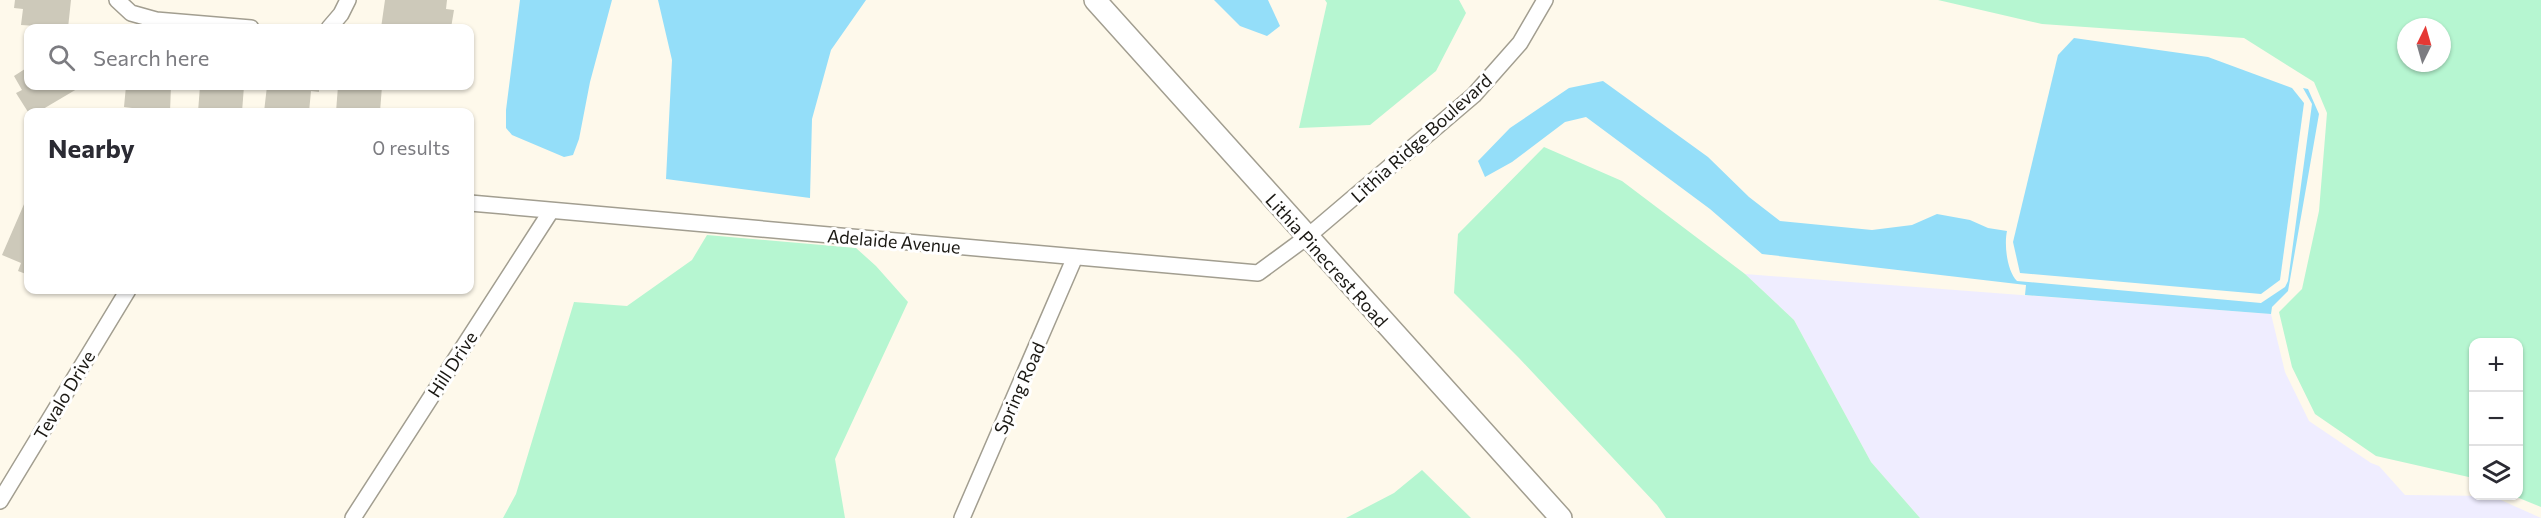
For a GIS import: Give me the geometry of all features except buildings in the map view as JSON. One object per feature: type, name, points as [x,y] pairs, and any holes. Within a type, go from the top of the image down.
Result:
[{"type":"main road","name":"Lithia Pinecrest Road","points":[[1095,0],[1306,237],[1562,518]]},
{"type":"street","points":[[117,0],[131,13],[156,20],[204,24]]},
{"type":"street","points":[[332,24],[348,0]]},
{"type":"street","name":"Lithia Ridge Boulevard","points":[[1306,237],[1474,96],[1520,44],[1545,0]]},
{"type":"street","name":"Adelaide Avenue","points":[[474,203],[1258,273],[1306,237]]},
{"type":"street","name":"Hill Drive","points":[[353,518],[551,211]]},
{"type":"street","name":"Spring Road","points":[[962,518],[1075,257]]},
{"type":"street","name":"Tevalo Drive","points":[[0,501],[126,294]]},
{"type":"shaded area","points":[[1745,274],[2271,314],[2285,372],[2309,421],[2371,463],[2379,466],[2405,495],[2469,496],[2469,500],[2501,500],[2541,518],[1920,518],[1871,462],[1794,320]]},
{"type":"green space","points":[[1325,0],[1459,0],[1466,13],[1436,71],[1370,125],[1299,128],[1327,3]]},
{"type":"green space","points":[[1938,0],[2541,0],[2541,507],[2523,500],[2523,338],[2469,338],[2469,477],[2376,456],[2315,414],[2292,367],[2279,312],[2302,289],[2319,211],[2327,113],[2314,82],[2244,38],[2042,24]]},
{"type":"green space","points":[[1544,147],[1622,181],[1745,274],[1794,320],[1871,462],[1920,518],[1666,518],[1657,505],[1519,358],[1454,293],[1458,234]]},
{"type":"green space","points":[[707,235],[856,248],[876,266],[908,302],[835,459],[845,518],[503,518],[516,494],[574,302],[627,306],[692,260]]},
{"type":"green space","points":[[1422,470],[1471,518],[1346,518],[1394,493]]},
{"type":"water","points":[[520,0],[612,0],[590,82],[579,139],[573,155],[564,157],[512,135],[506,128],[506,110]]},
{"type":"water","points":[[658,0],[866,0],[831,50],[812,119],[810,198],[666,179],[672,60]]},
{"type":"water","points":[[1214,0],[1268,0],[1280,26],[1267,36],[1240,26]]},
{"type":"water","points":[[2074,38],[2208,57],[2292,88],[2304,103],[2280,280],[2261,294],[2020,273],[2013,242],[2058,55]]},
{"type":"water","points":[[1603,81],[1708,157],[1749,197],[1780,221],[1872,230],[1912,225],[1937,214],[1970,220],[1988,228],[2007,231],[2007,258],[2017,281],[2261,303],[2285,287],[2288,281],[2312,104],[2303,88],[2308,89],[2319,114],[2288,291],[2272,307],[2271,314],[2025,295],[2026,285],[1762,254],[1710,209],[1586,117],[1565,122],[1512,162],[1485,177],[1478,161],[1510,128],[1569,88]]}]
